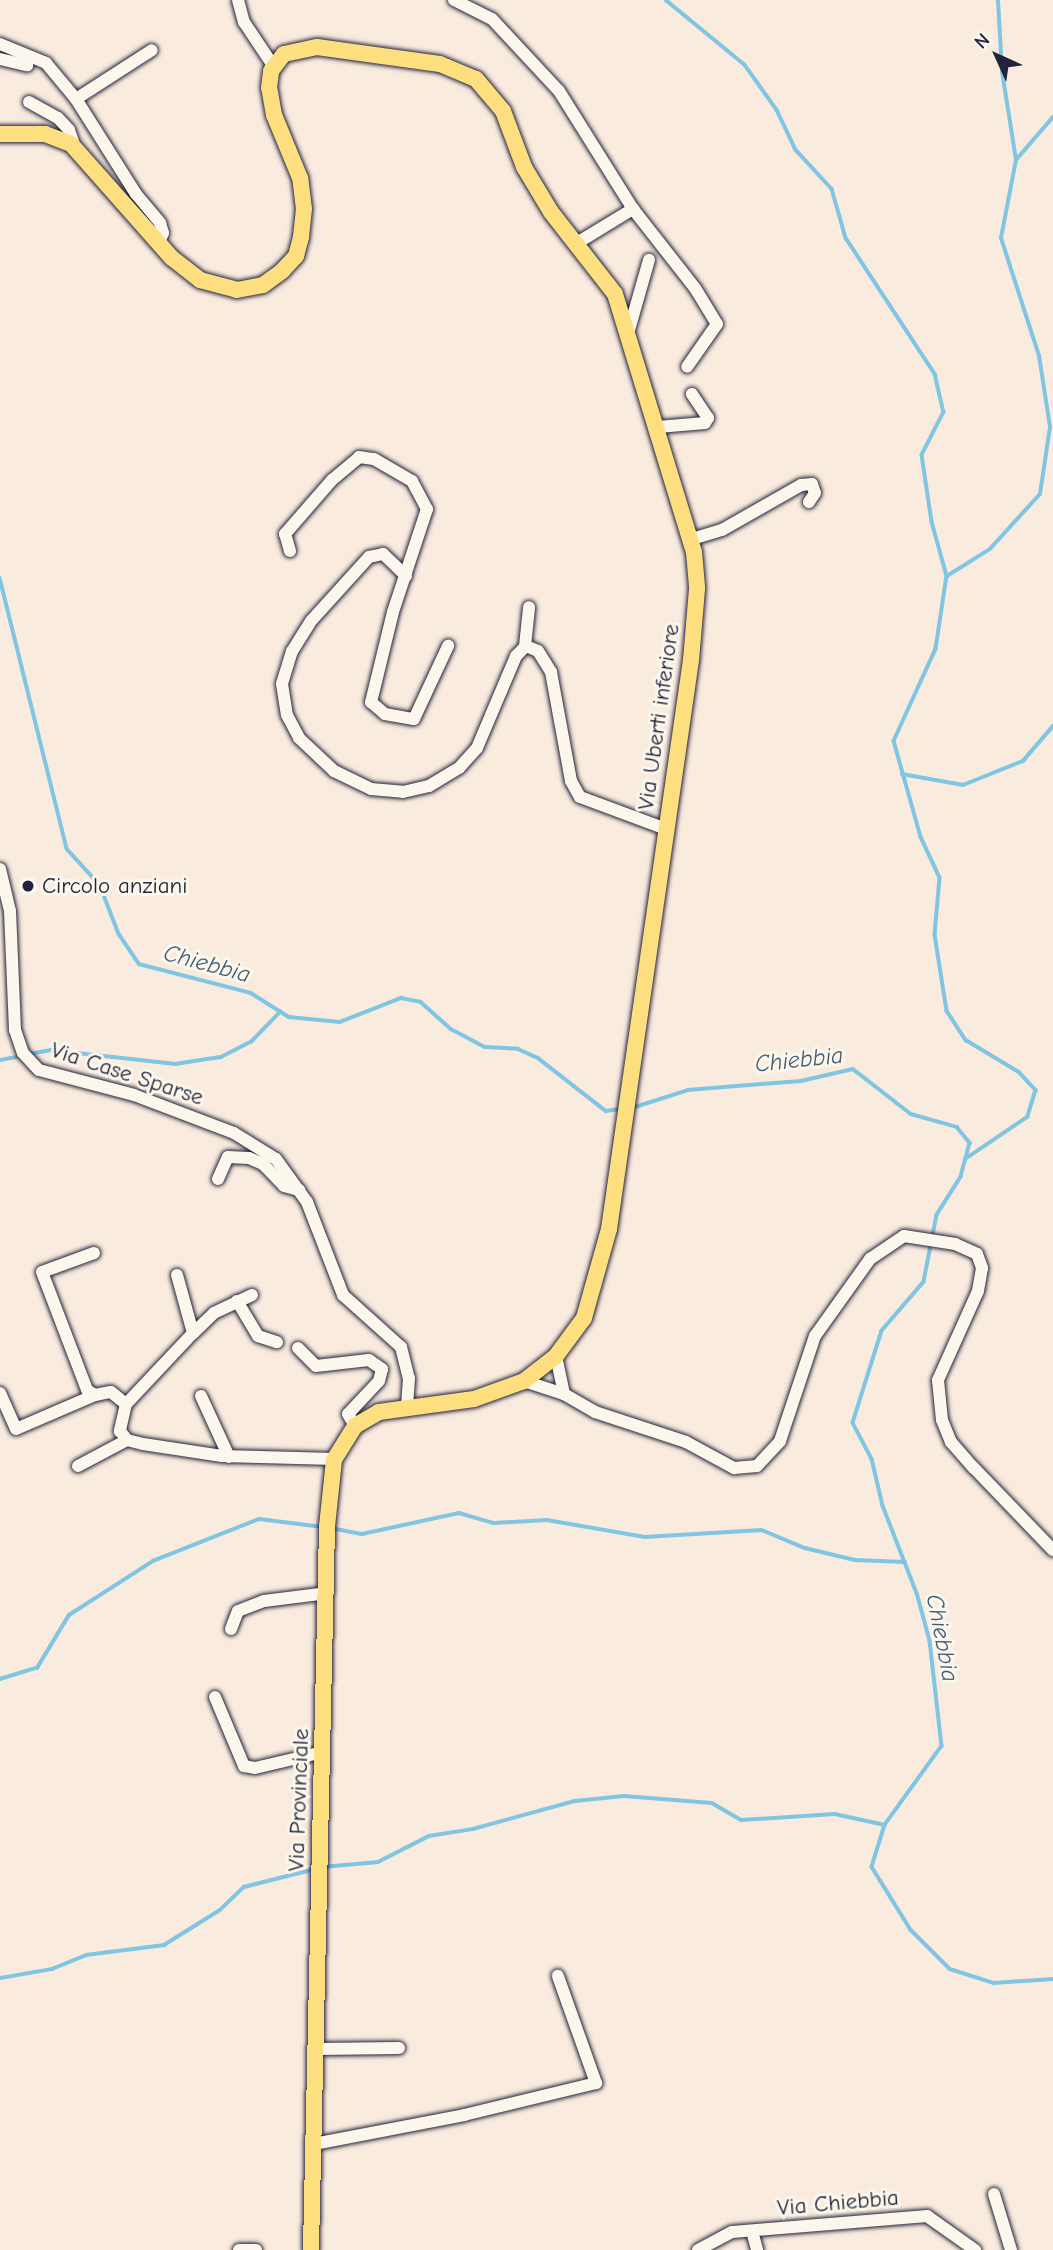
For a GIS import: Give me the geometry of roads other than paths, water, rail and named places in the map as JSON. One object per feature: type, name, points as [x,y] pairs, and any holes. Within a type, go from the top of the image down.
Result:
[{"type":"main road","name":"Via Uberti inferiore","points":[[274,66],[292,49],[317,47],[440,64],[476,79],[503,111],[524,167],[551,212],[615,294],[629,330],[692,539],[695,619],[666,829],[609,1229],[584,1318],[556,1356],[524,1381],[474,1399],[379,1412],[355,1426]]},
{"type":"main road","points":[[0,134],[45,134],[75,147],[158,245],[200,280],[237,290],[263,285],[296,256],[304,209],[300,178],[270,98],[274,66]]},
{"type":"main road","points":[[335,1459],[355,1426]]},
{"type":"main road","name":"Via Provinciale","points":[[311,2250],[327,1527],[335,1459]]},
{"type":"street","points":[[238,0],[244,22],[274,66]]},
{"type":"street","points":[[454,0],[492,19],[559,92],[633,209],[680,265],[717,324],[687,367]]},
{"type":"street","points":[[0,44],[46,63],[76,99],[136,194],[160,223],[163,233],[158,245]]},
{"type":"street","points":[[76,99],[152,50]]},
{"type":"street","points":[[0,59],[52,70]]},
{"type":"street","points":[[30,102],[58,118],[69,130],[75,147]]},
{"type":"street","points":[[577,243],[633,209]]},
{"type":"street","points":[[629,330],[649,260]]},
{"type":"street","points":[[659,426],[705,423],[708,418],[692,394]]},
{"type":"street","points":[[290,551],[285,534],[332,480],[359,457],[374,459],[412,481],[424,496],[427,509],[393,612],[371,702],[385,714],[414,719],[448,646]]},
{"type":"street","points":[[692,539],[722,530],[801,485],[812,484],[815,493],[809,502]]},
{"type":"street","points":[[406,576],[383,554],[369,557],[311,621],[292,651],[282,684],[287,715],[299,738],[346,779],[371,789],[404,792],[429,786],[459,768],[477,748],[516,656],[524,646],[529,607]]},
{"type":"street","points":[[524,646],[538,651],[551,671],[571,781],[580,797],[666,829]]},
{"type":"street","name":"Via Case Sparse","points":[[0,869],[15,1030],[20,1046],[32,1063],[67,1081],[134,1095],[234,1133],[276,1159],[299,1190],[344,1296],[357,1312],[401,1347],[409,1378],[407,1407]]},
{"type":"street","points":[[218,1178],[228,1157],[249,1158],[263,1164],[284,1186],[299,1190]]},
{"type":"street","points":[[524,1381],[564,1394],[595,1412],[686,1442],[734,1468],[757,1466],[780,1441],[801,1371],[841,1294],[894,1239],[919,1237],[948,1243],[977,1254],[982,1269],[978,1290],[938,1380],[942,1420],[951,1442],[966,1460],[1053,1550]]},
{"type":"street","points":[[94,1253],[42,1272],[68,1347],[87,1390],[95,1395]]},
{"type":"street","points":[[177,1275],[193,1334]]},
{"type":"street","points":[[127,1440],[120,1431],[126,1404],[214,1313],[252,1295]]},
{"type":"street","points":[[237,1301],[258,1336],[277,1342]]},
{"type":"street","points":[[298,1348],[316,1366],[369,1360],[382,1368],[379,1381],[348,1414],[355,1426]]},
{"type":"street","points":[[556,1356],[564,1394]]},
{"type":"street","points":[[0,1394],[16,1429],[95,1395],[111,1392],[126,1404]]},
{"type":"street","points":[[201,1396],[229,1457]]},
{"type":"street","points":[[78,1466],[127,1440],[229,1457],[335,1459]]},
{"type":"street","points":[[231,1629],[238,1611],[264,1601],[327,1593]]},
{"type":"street","points":[[215,1697],[244,1766],[256,1768],[323,1752]]},
{"type":"street","points":[[314,2144],[464,2115],[596,2083],[558,1976]]},
{"type":"street","points":[[316,2049],[399,2048]]},
{"type":"street","points":[[994,2194],[1011,2250]]},
{"type":"street","name":"Via Chiebbia","points":[[698,2250],[732,2232],[927,2216],[937,2219],[975,2250]]},
{"type":"street","points":[[752,2231],[757,2250]]},
{"type":"street","points":[[239,2250],[256,2250]]},
{"type":"waterway","points":[[666,0],[745,65],[777,110],[796,150],[832,189],[846,238],[935,374],[944,412],[922,455],[932,522],[947,576],[936,649],[894,741],[921,837],[940,878],[935,935],[947,1011],[966,1040],[1019,1072],[1036,1090],[1028,1117],[966,1159]]},
{"type":"waterway","points":[[947,576],[990,549],[1040,494],[1050,427],[1039,356],[1001,238],[1016,160],[1002,72],[998,0]]},
{"type":"waterway","points":[[1016,160],[1053,117]]},
{"type":"waterway","name":"Chiebbia","points":[[0,578],[67,849],[100,885],[119,934],[139,964],[251,993],[289,1017],[340,1022],[401,998],[421,1002],[451,1029],[485,1047],[518,1049],[538,1058],[606,1111],[621,1109]]},
{"type":"waterway","points":[[902,774],[963,785],[1023,761],[1053,726]]},
{"type":"waterway","points":[[29,1054],[51,1050],[175,1064],[221,1057],[251,1042],[280,1012]]},
{"type":"waterway","points":[[0,1060],[22,1056]]},
{"type":"waterway","name":"Chiebbia","points":[[632,1108],[688,1090],[801,1081],[853,1069],[911,1114],[957,1127],[970,1143],[961,1177],[937,1215],[924,1282],[882,1331],[853,1423],[872,1459],[883,1506],[917,1593],[930,1641],[942,1746],[885,1825],[872,1867],[911,1930],[950,1969],[994,1983],[1053,1979]]},
{"type":"waterway","points":[[331,1528],[362,1534],[459,1513],[494,1523],[547,1520],[645,1537],[762,1530],[805,1548],[855,1560],[905,1562]]},
{"type":"waterway","points":[[0,1679],[37,1668],[69,1615],[153,1561],[259,1519],[323,1527]]},
{"type":"waterway","points":[[323,1867],[378,1862],[429,1836],[473,1829],[575,1801],[624,1796],[712,1803],[742,1820],[835,1814],[885,1825]]},
{"type":"waterway","points":[[0,1978],[52,1969],[86,1955],[164,1945],[220,1910],[244,1887],[315,1869]]},
{"type":"place","name":"Circolo anziani","points":[[28,886]]}]
